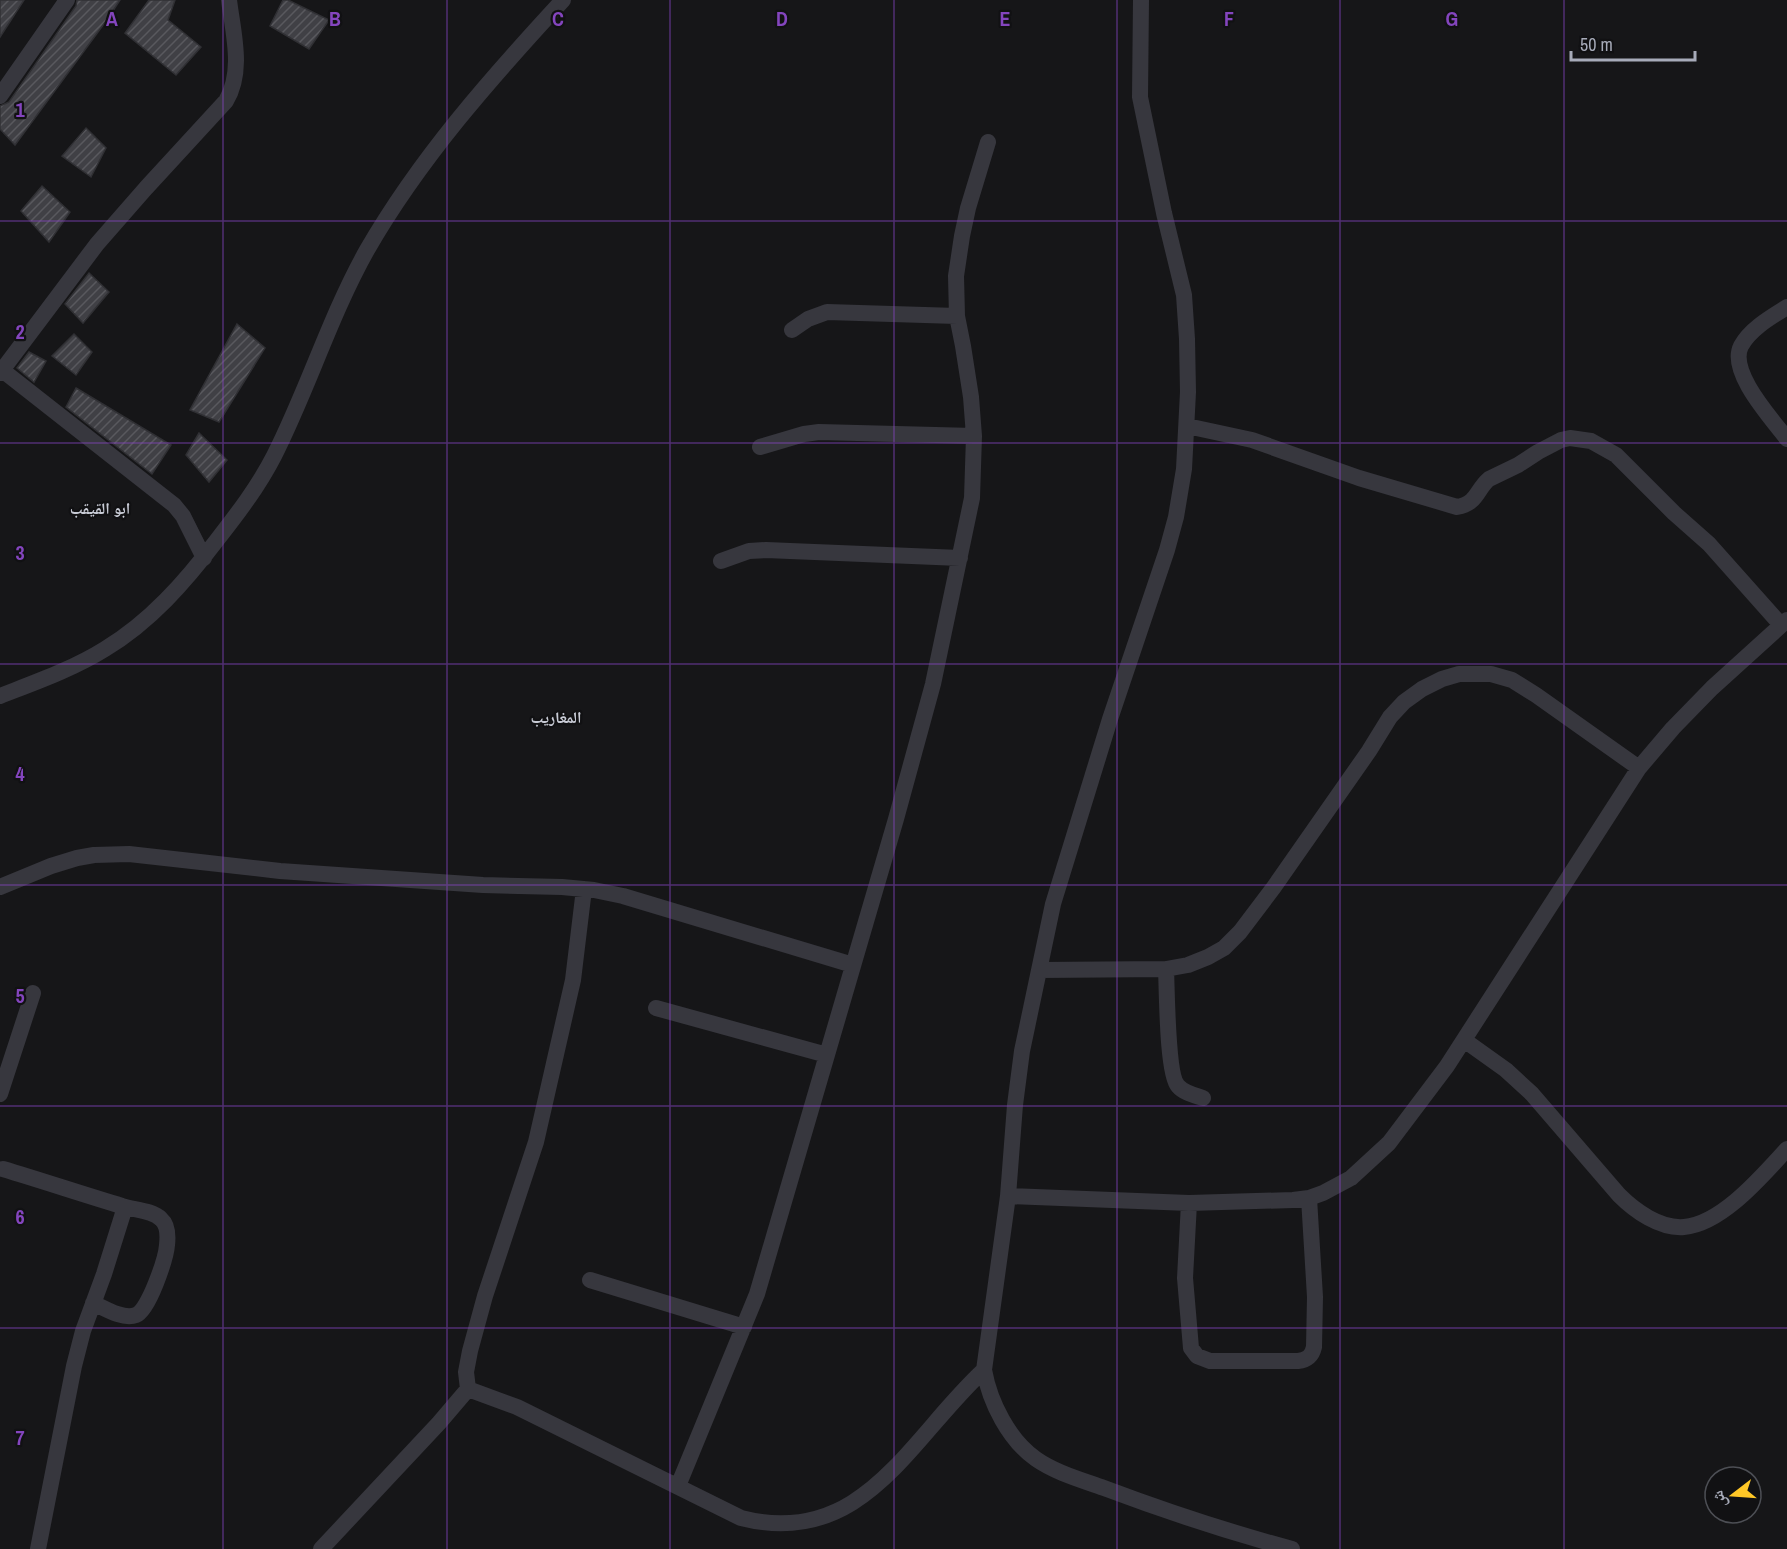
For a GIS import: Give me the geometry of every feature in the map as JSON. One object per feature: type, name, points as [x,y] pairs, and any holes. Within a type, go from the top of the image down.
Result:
[{"type":"street","points":[[0,96],[67,0]]},
{"type":"street","points":[[204,558],[183,516],[174,505],[1,372],[97,244],[226,101],[232,91],[236,66],[229,0]]},
{"type":"street","points":[[0,696],[73,667],[106,649],[147,620],[197,568],[242,509],[274,455],[358,266],[404,193],[433,150],[484,87],[563,0]]},
{"type":"street","points":[[1141,0],[1140,97],[1184,295],[1188,339],[1184,469],[1181,495],[1173,528],[1139,637],[1110,719],[1053,904],[1022,1052],[1008,1196],[984,1370],[990,1396],[1006,1426],[1027,1452],[1037,1460],[1122,1495],[1292,1549]]},
{"type":"street","points":[[678,1486],[757,1294],[933,684],[972,498],[974,436],[971,397],[955,297],[962,236],[988,142]]},
{"type":"street","points":[[1787,307],[1756,328],[1745,340],[1740,349],[1739,358],[1740,368],[1751,391],[1787,439]]},
{"type":"street","points":[[792,330],[808,319],[827,312],[957,316]]},
{"type":"street","points":[[1008,1196],[1189,1203],[1293,1200],[1323,1193],[1351,1178],[1389,1143],[1447,1066],[1639,768],[1673,728],[1712,688],[1784,622],[1709,544],[1674,513],[1616,455],[1591,441],[1570,438],[1553,443],[1518,465],[1489,479],[1473,501],[1457,507],[1359,478],[1252,440],[1187,426]]},
{"type":"street","points":[[760,447],[819,432],[974,436]]},
{"type":"street","points":[[720,561],[749,551],[766,550],[960,558]]},
{"type":"street","points":[[1041,970],[1166,969],[1188,965],[1224,948],[1240,932],[1369,751],[1390,717],[1404,702],[1422,689],[1442,679],[1459,674],[1491,674],[1512,680],[1639,768]]},
{"type":"street","points":[[0,887],[77,858],[129,854],[280,871],[483,885],[584,889],[623,896],[853,965]]},
{"type":"street","points":[[321,1549],[468,1389],[466,1372],[481,1310],[536,1142],[573,980],[584,889]]},
{"type":"street","points":[[1166,969],[1171,1064],[1175,1081],[1185,1091],[1203,1098]]},
{"type":"street","points":[[0,1094],[33,993]]},
{"type":"street","points":[[656,1008],[827,1054]]},
{"type":"street","points":[[1464,1040],[1506,1070],[1532,1094],[1604,1179],[1633,1209],[1671,1226],[1684,1227],[1710,1219],[1733,1203],[1787,1149]]},
{"type":"street","points":[[3,1169],[160,1217],[166,1226],[167,1246],[148,1302],[136,1315],[123,1316],[93,1304]]},
{"type":"street","points":[[1189,1203],[1185,1278],[1191,1348],[1195,1354],[1210,1360],[1298,1361],[1309,1357],[1314,1347],[1315,1297],[1309,1198]]},
{"type":"street","points":[[38,1549],[74,1366],[83,1331],[125,1207]]},
{"type":"street","points":[[590,1280],[744,1327]]},
{"type":"street","points":[[468,1389],[517,1407],[741,1518],[760,1524],[785,1526],[832,1516],[849,1508],[869,1494],[888,1476],[963,1389],[984,1370]]},
{"type":"building","points":[[0,0],[24,0],[0,37]]},
{"type":"building","points":[[77,0],[120,0],[15,145],[0,129],[0,106],[9,102],[76,6]]},
{"type":"building","points":[[149,0],[175,0],[168,20],[201,47],[176,75],[125,33]]},
{"type":"building","points":[[283,0],[288,0],[329,20],[309,49],[270,26]]},
{"type":"building","points":[[86,128],[106,148],[91,177],[62,156]]},
{"type":"building","points":[[42,186],[70,212],[49,242],[21,211]]},
{"type":"building","points":[[89,273],[109,292],[83,323],[65,304]]},
{"type":"building","points":[[237,324],[265,348],[219,422],[190,410]]},
{"type":"building","points":[[74,334],[92,352],[76,375],[52,356]]},
{"type":"building","points":[[29,352],[46,361],[34,382],[17,368]]},
{"type":"building","points":[[76,388],[171,445],[152,474],[66,407]]},
{"type":"building","points":[[199,433],[227,460],[209,482],[186,455]]},
{"type":"district","name":"ابو القيقب","points":[[100,508]]},
{"type":"district","name":"المغاريب","points":[[556,717]]}]
